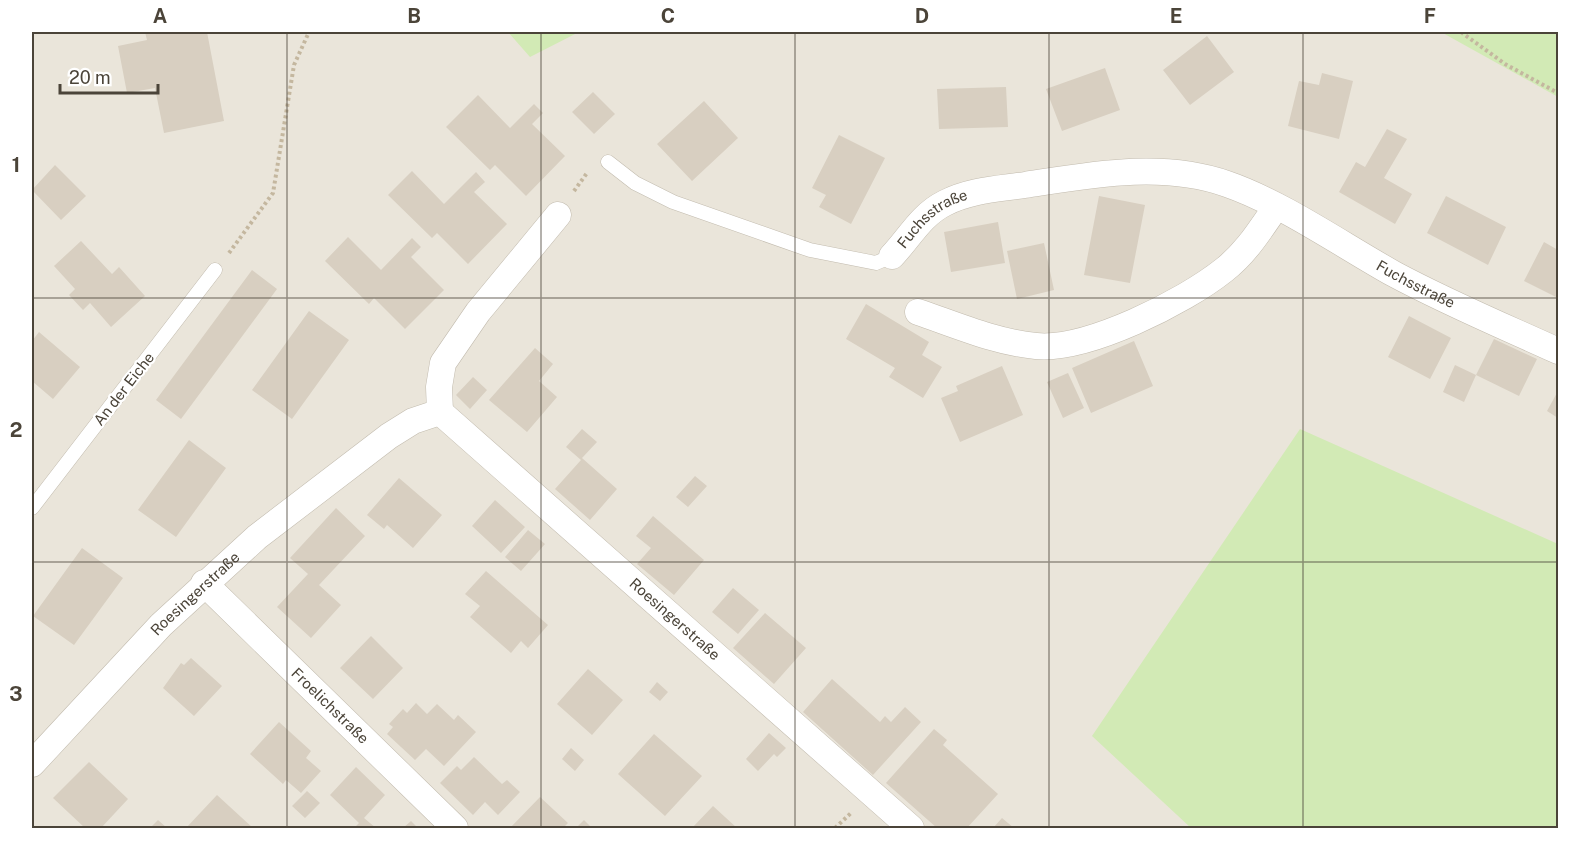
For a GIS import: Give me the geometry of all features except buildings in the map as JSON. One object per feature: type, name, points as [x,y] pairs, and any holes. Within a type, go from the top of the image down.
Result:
[{"type":"street","name":"Fuchsstraße","points":[[892,256],[922,218],[945,203],[968,193],[1073,177],[1145,171],[1185,174],[1227,184],[1276,207],[1396,275],[1558,351]]},
{"type":"street","points":[[918,312],[1004,341],[1037,346],[1065,346],[1104,336],[1187,294],[1223,271],[1248,248],[1276,207]]},
{"type":"street","points":[[440,412],[439,387],[443,363],[478,312],[558,215]]},
{"type":"street","name":"Roesingerstraße","points":[[32,764],[204,583],[257,537],[389,436],[413,421],[440,412],[911,828]]},
{"type":"street","name":"Froelichstraße","points":[[204,583],[455,828]]},
{"type":"lane","name":"Fuchsstraße","points":[[608,162],[634,183],[673,201],[810,250],[876,263],[892,256]]},
{"type":"lane","name":"An der Eiche","points":[[32,508],[215,270]]},
{"type":"path","points":[[215,270],[273,194],[294,65],[309,32]]},
{"type":"path","points":[[1461,32],[1505,64],[1558,93]]},
{"type":"path","points":[[558,215],[592,167],[608,162]]},
{"type":"shaded area","points":[[32,32],[1558,32],[1558,828],[32,828]]},
{"type":"green space","points":[[508,32],[579,32],[530,57]]},
{"type":"green space","points":[[1441,32],[1558,32],[1558,97]]},
{"type":"green space","points":[[1300,429],[1558,544],[1558,828],[1191,828],[1092,736]]}]
